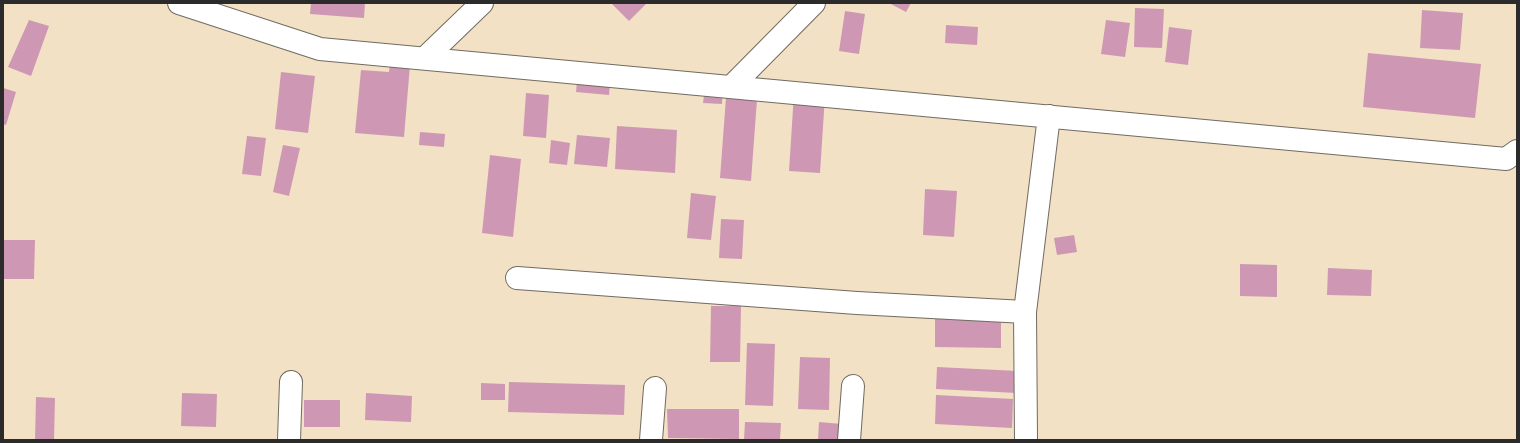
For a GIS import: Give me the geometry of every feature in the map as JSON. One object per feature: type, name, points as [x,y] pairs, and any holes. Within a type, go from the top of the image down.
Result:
[{"type":"street","points":[[179,3],[320,49],[1506,159],[1517,151]]},
{"type":"street","points":[[425,58],[482,3]]},
{"type":"street","points":[[731,87],[814,3]]},
{"type":"street","points":[[1026,440],[1025,312],[1049,116]]},
{"type":"street","points":[[516,278],[857,303],[1025,312]]},
{"type":"street","points":[[289,440],[291,382]]},
{"type":"street","points":[[850,440],[853,386]]},
{"type":"street","points":[[651,440],[655,388]]},
{"type":"building","points":[[311,3],[365,3],[364,18],[310,14]]},
{"type":"building","points":[[611,3],[647,3],[629,21]]},
{"type":"building","points":[[889,3],[911,3],[906,12]]},
{"type":"building","points":[[1135,8],[1164,9],[1162,48],[1134,47]]},
{"type":"building","points":[[1422,10],[1463,13],[1460,50],[1420,48]]},
{"type":"building","points":[[845,11],[865,14],[859,54],[839,51]]},
{"type":"building","points":[[29,20],[49,26],[31,76],[8,67]]},
{"type":"building","points":[[1106,20],[1130,23],[1125,57],[1101,54]]},
{"type":"building","points":[[946,25],[978,27],[977,45],[945,43]]},
{"type":"building","points":[[1169,27],[1192,30],[1188,65],[1165,62]]},
{"type":"building","points":[[1368,53],[1481,64],[1475,118],[1363,107]]},
{"type":"building","points":[[390,63],[410,65],[404,137],[355,133],[361,70],[389,72]]},
{"type":"building","points":[[578,70],[611,73],[609,95],[576,92]]},
{"type":"building","points":[[281,72],[315,76],[308,133],[275,129]]},
{"type":"building","points":[[706,80],[723,82],[722,104],[703,103]]},
{"type":"building","points":[[727,84],[758,86],[751,181],[720,178]]},
{"type":"building","points":[[3,88],[16,92],[6,125],[3,124]]},
{"type":"building","points":[[526,93],[549,95],[546,138],[523,136]]},
{"type":"building","points":[[794,93],[825,96],[820,173],[789,171]]},
{"type":"building","points":[[617,126],[677,130],[675,173],[615,169]]},
{"type":"building","points":[[420,132],[445,134],[444,147],[419,145]]},
{"type":"building","points":[[577,135],[610,138],[607,167],[574,164]]},
{"type":"building","points":[[247,136],[266,138],[261,176],[242,174]]},
{"type":"building","points":[[551,140],[570,143],[567,165],[549,163]]},
{"type":"building","points":[[283,145],[300,148],[289,196],[273,192]]},
{"type":"building","points":[[490,155],[521,159],[513,237],[482,233]]},
{"type":"building","points":[[925,189],[957,191],[954,237],[923,235]]},
{"type":"building","points":[[691,193],[716,196],[711,240],[687,238]]},
{"type":"building","points":[[721,219],[744,220],[742,259],[719,258]]},
{"type":"building","points":[[1074,235],[1077,252],[1057,255],[1054,238]]},
{"type":"building","points":[[3,240],[35,240],[34,279],[3,279]]},
{"type":"building","points":[[1240,264],[1277,265],[1277,297],[1240,296]]},
{"type":"building","points":[[1328,268],[1372,270],[1371,296],[1327,295]]},
{"type":"building","points":[[711,306],[741,306],[740,362],[710,362]]},
{"type":"building","points":[[935,312],[1001,314],[1001,348],[935,347]]},
{"type":"building","points":[[747,343],[775,344],[773,406],[745,405]]},
{"type":"building","points":[[800,357],[830,358],[829,410],[798,409]]},
{"type":"building","points":[[937,367],[1018,371],[1017,393],[936,389]]},
{"type":"building","points":[[509,382],[625,385],[624,415],[508,412]]},
{"type":"building","points":[[481,383],[505,384],[505,400],[481,400]]},
{"type":"building","points":[[182,393],[217,394],[216,427],[181,426]]},
{"type":"building","points":[[366,393],[412,396],[411,422],[365,420]]},
{"type":"building","points":[[936,395],[1013,399],[1012,428],[935,424]]},
{"type":"building","points":[[36,397],[55,398],[54,440],[35,440]]},
{"type":"building","points":[[304,400],[340,400],[340,427],[304,427]]},
{"type":"building","points":[[667,409],[739,409],[739,439],[668,438]]},
{"type":"building","points":[[745,422],[781,423],[780,440],[744,440]]},
{"type":"building","points":[[819,422],[842,424],[841,440],[818,440]]}]
